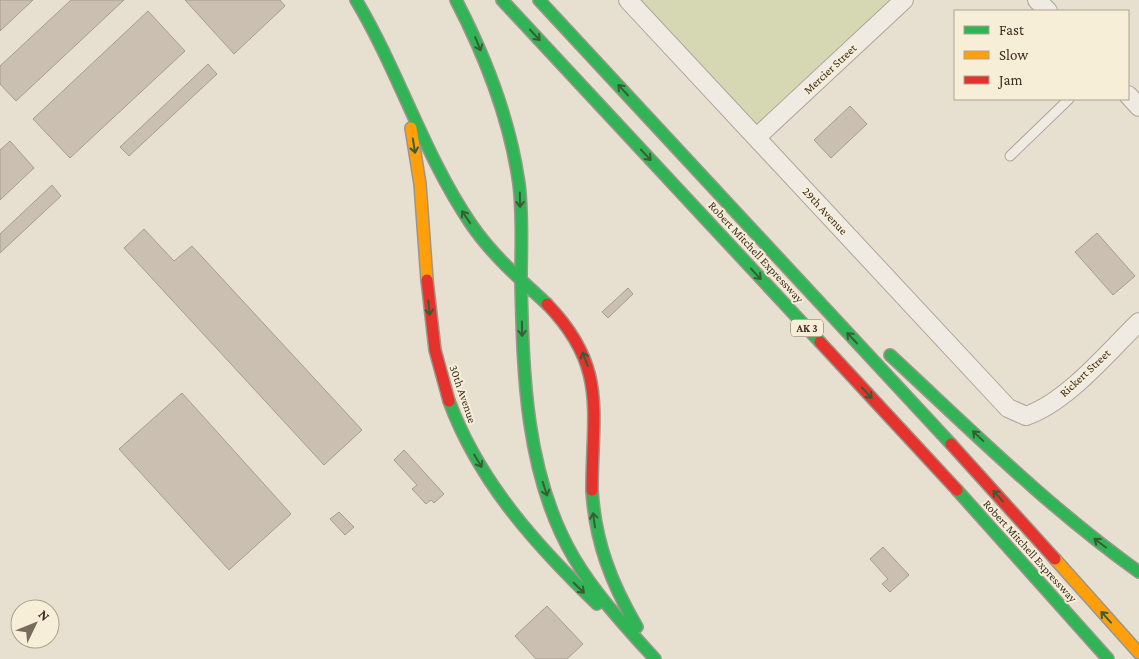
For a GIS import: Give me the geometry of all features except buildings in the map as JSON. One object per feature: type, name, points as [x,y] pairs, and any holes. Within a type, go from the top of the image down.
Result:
[{"type":"main road","name":"30th Avenue","points":[[356,0],[378,36],[462,212],[495,255],[565,322],[578,342],[588,365],[593,390],[592,493],[597,540],[619,598],[655,659]]},
{"type":"main road","points":[[456,0],[472,28],[493,78],[509,131],[519,185],[524,380],[529,426],[539,470],[551,508],[565,542],[583,572],[608,605],[655,659]]},
{"type":"main road","name":"Robert Mitchell Expressway","points":[[502,0],[938,469],[1108,659]]},
{"type":"main road","name":"Robert Mitchell Expressway","points":[[539,0],[991,488],[1139,653]]},
{"type":"main road","name":"30th Avenue","points":[[406,98],[421,190],[429,308],[435,352],[455,420],[499,496],[529,535],[576,584],[655,659]]},
{"type":"main road","points":[[669,139],[852,320]]},
{"type":"main road","points":[[881,347],[1016,472],[1082,529],[1139,572]]},
{"type":"street","name":"29th Avenue","points":[[628,0],[757,137],[988,389],[1008,408],[1026,416]]},
{"type":"street","name":"Mercier Street","points":[[757,137],[904,0]]},
{"type":"street","points":[[1037,0],[1047,10]]},
{"type":"street","points":[[1129,96],[1139,107]]},
{"type":"street","name":"Rickert Street","points":[[1026,416],[1044,410],[1064,394],[1139,322]]},
{"type":"lane","points":[[1010,156],[1068,100]]},
{"type":"green space","points":[[628,0],[891,0],[757,137]]},
{"type":"traffic: fast","points":[[356,0],[386,56],[425,142],[454,198],[488,246],[547,304]]},
{"type":"traffic: fast","points":[[456,0],[487,67],[510,136],[520,196],[522,232],[521,280]]},
{"type":"traffic: fast","points":[[502,0],[820,342]]},
{"type":"traffic: fast","points":[[539,0],[951,444]]},
{"type":"traffic: fast","points":[[521,280],[523,351],[530,423],[545,493],[558,526],[583,572],[612,610],[655,659]]},
{"type":"traffic: fast","points":[[890,355],[1042,495],[1139,572]]},
{"type":"traffic: fast","points":[[449,401],[461,431],[476,459],[511,511],[552,559],[597,604]]},
{"type":"traffic: fast","points":[[592,490],[597,527],[606,561],[619,594],[637,627]]},
{"type":"traffic: fast","points":[[957,490],[1108,659]]},
{"type":"traffic: slow","points":[[411,128],[420,184],[427,280]]},
{"type":"traffic: slow","points":[[1055,559],[1139,653]]},
{"type":"traffic: jam","points":[[427,280],[435,350],[449,401]]},
{"type":"traffic: jam","points":[[547,304],[566,327],[580,349],[588,370],[594,413],[592,490]]},
{"type":"traffic: jam","points":[[820,342],[957,490]]},
{"type":"traffic: jam","points":[[951,444],[1055,559]]}]
